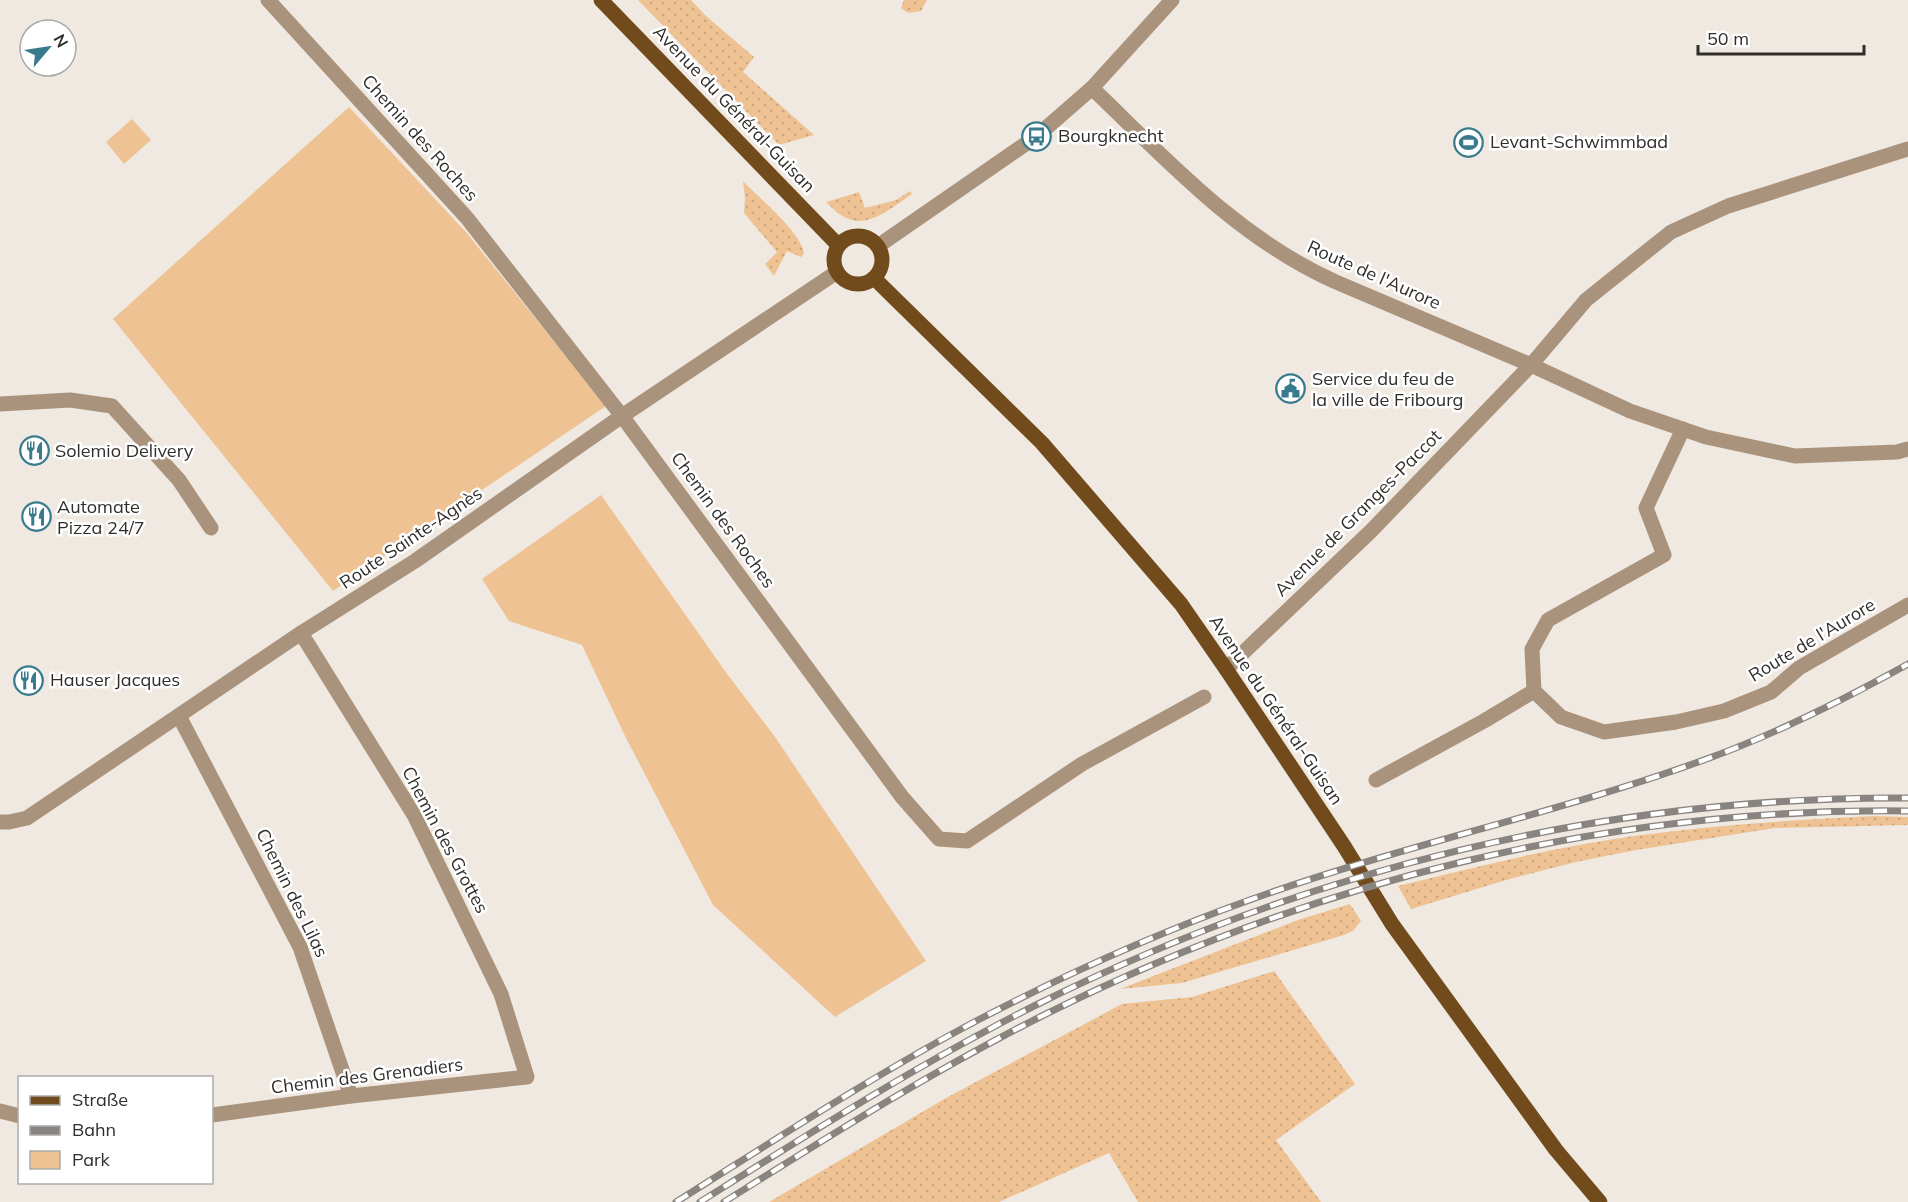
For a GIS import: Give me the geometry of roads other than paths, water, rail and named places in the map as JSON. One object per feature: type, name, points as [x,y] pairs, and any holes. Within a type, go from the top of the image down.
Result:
[{"type":"main road","name":"Avenue du Général-Guisan","points":[[601,0],[838,245]]},
{"type":"main road","points":[[855,235],[865,236],[878,246],[882,257],[882,267],[874,278],[862,284],[851,283],[837,272],[833,262],[834,253],[838,245],[846,238],[855,235]]},
{"type":"main road","name":"Avenue du Général-Guisan","points":[[874,278],[1041,443],[1181,604],[1347,851],[1392,924],[1556,1150],[1600,1202]]},
{"type":"street","name":"Chemin des Roches","points":[[268,0],[467,218],[622,416],[902,797],[939,839],[967,841],[1082,764],[1204,697]]},
{"type":"street","points":[[878,246],[1037,136],[1092,88],[1172,0]]},
{"type":"street","name":"Route de l'Aurore","points":[[1092,88],[1203,195],[1271,248],[1314,272],[1531,365],[1630,411],[1706,436],[1795,456],[1897,452],[1908,448]]},
{"type":"street","name":"Avenue de Granges-Paccot","points":[[1226,669],[1371,531],[1531,365],[1586,300],[1671,231],[1728,206],[1908,149]]},
{"type":"street","name":"Route Sainte-Agnès","points":[[0,822],[27,818],[301,633],[415,561],[622,416],[837,272]]},
{"type":"street","points":[[0,404],[70,400],[112,406],[179,480],[211,528]]},
{"type":"street","points":[[1376,780],[1534,691],[1532,649],[1548,620],[1664,555],[1646,508],[1683,429]]},
{"type":"street","name":"Route de l'Aurore","points":[[1534,691],[1561,717],[1604,732],[1676,722],[1724,711],[1772,692],[1799,668],[1908,605]]},
{"type":"street","name":"Chemin des Grottes","points":[[301,633],[414,814],[501,994],[527,1077]]},
{"type":"street","name":"Chemin des Lilas","points":[[179,716],[300,947],[351,1096]]},
{"type":"street","name":"Chemin des Grenadiers","points":[[213,1115],[351,1096],[527,1077]]},
{"type":"street","points":[[0,1111],[18,1116]]},
{"type":"railway","points":[[676,1202],[825,1108],[939,1041],[1081,969],[1186,924],[1314,878],[1599,795],[1712,757],[1812,714],[1908,664]]},
{"type":"railway","points":[[700,1202],[866,1099],[993,1027],[1139,957],[1244,915],[1351,880],[1460,850],[1570,827],[1682,811],[1795,801],[1908,798]]},
{"type":"railway","points":[[724,1202],[920,1082],[1042,1016],[1144,969],[1248,927],[1355,891],[1463,862],[1573,839],[1684,822],[1796,813],[1908,811]]},
{"type":"place","name":"Bourgknecht","points":[[1037,136]]},
{"type":"place","name":"Levant-Schwimmbad","points":[[1469,142]]},
{"type":"place","name":"Service du feu de la ville de Fribourg","points":[[1291,389]]},
{"type":"place","name":"Solemio Delivery","points":[[34,451]]},
{"type":"place","name":"Automate Pizza 24/7","points":[[36,517]]},
{"type":"place","name":"Hauser Jacques","points":[[29,680]]}]
